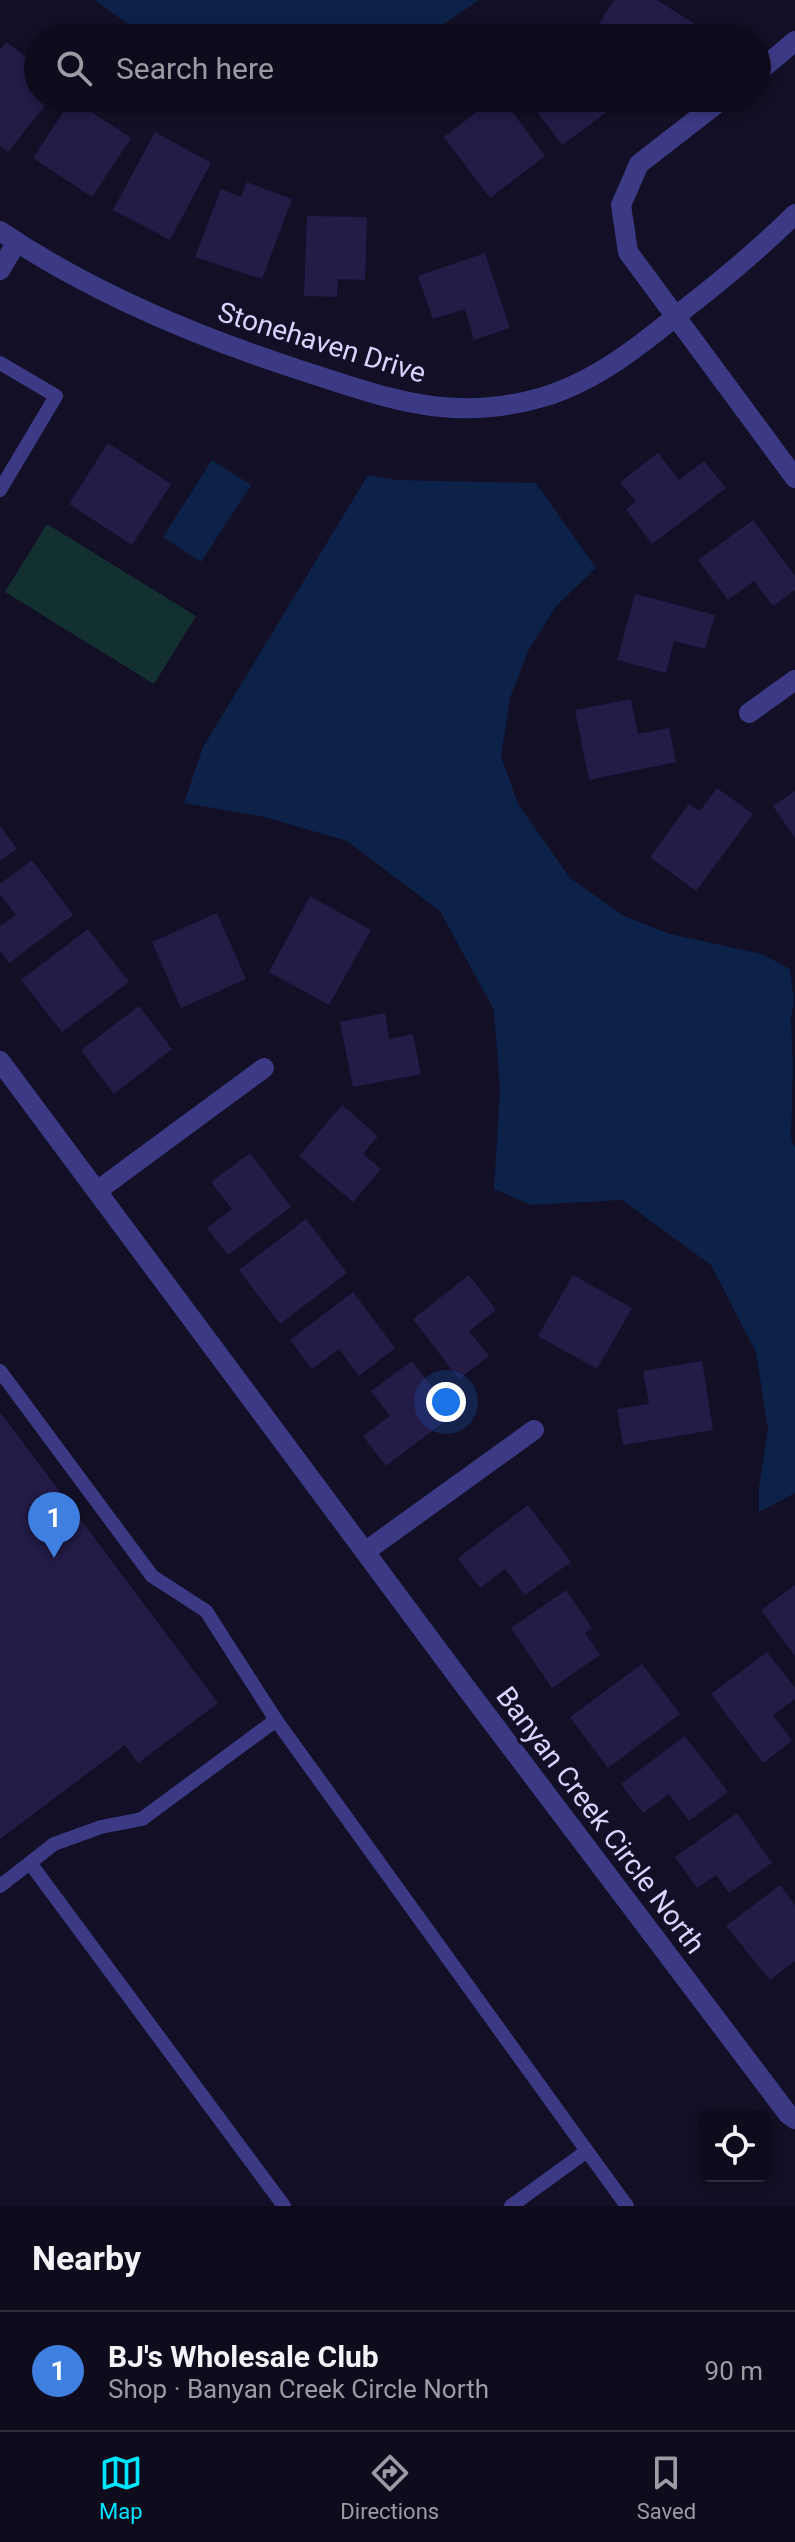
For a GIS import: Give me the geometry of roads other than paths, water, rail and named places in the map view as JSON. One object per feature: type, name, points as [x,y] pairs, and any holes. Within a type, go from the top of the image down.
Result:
[{"type":"street","points":[[771,61],[795,41]]},
{"type":"street","points":[[706,112],[639,164],[621,205],[628,252],[795,478]]},
{"type":"street","name":"Stonehaven Drive","points":[[8,236],[161,317],[246,353],[363,390],[437,406],[488,408],[543,397],[596,374],[676,317],[763,246],[795,214]]},
{"type":"street","points":[[0,270],[8,236]]},
{"type":"street","points":[[749,713],[795,680]]},
{"type":"street","name":"Banyan Creek Circle North","points":[[0,1061],[778,2102],[795,2119]]},
{"type":"street","points":[[97,1191],[264,1068]]},
{"type":"street","points":[[366,1551],[534,1430]]},
{"type":"lane","points":[[0,363],[56,396],[0,490]]},
{"type":"lane","points":[[0,1371],[152,1576],[206,1611],[276,1720],[627,2206]]},
{"type":"lane","points":[[0,1886],[54,1844],[101,1827],[142,1819],[276,1720]]},
{"type":"lane","points":[[30,1863],[284,2206]]},
{"type":"lane","points":[[511,2206],[587,2151]]},
{"type":"water","points":[[95,0],[479,0],[444,24],[128,24]]},
{"type":"water","points":[[212,460],[251,485],[201,562],[163,537]]},
{"type":"water","points":[[368,475],[397,480],[536,483],[596,568],[556,606],[528,651],[510,698],[501,756],[518,804],[570,878],[624,916],[670,934],[762,954],[790,969],[794,999],[791,1019],[791,1138],[795,1148],[795,1493],[759,1512],[759,1487],[768,1429],[756,1352],[711,1265],[622,1200],[531,1205],[494,1189],[500,1090],[494,1010],[440,911],[347,841],[261,816],[184,803],[203,747]]},
{"type":"place","name":"BJ's Wholesale Club","points":[[54,1558]]}]
